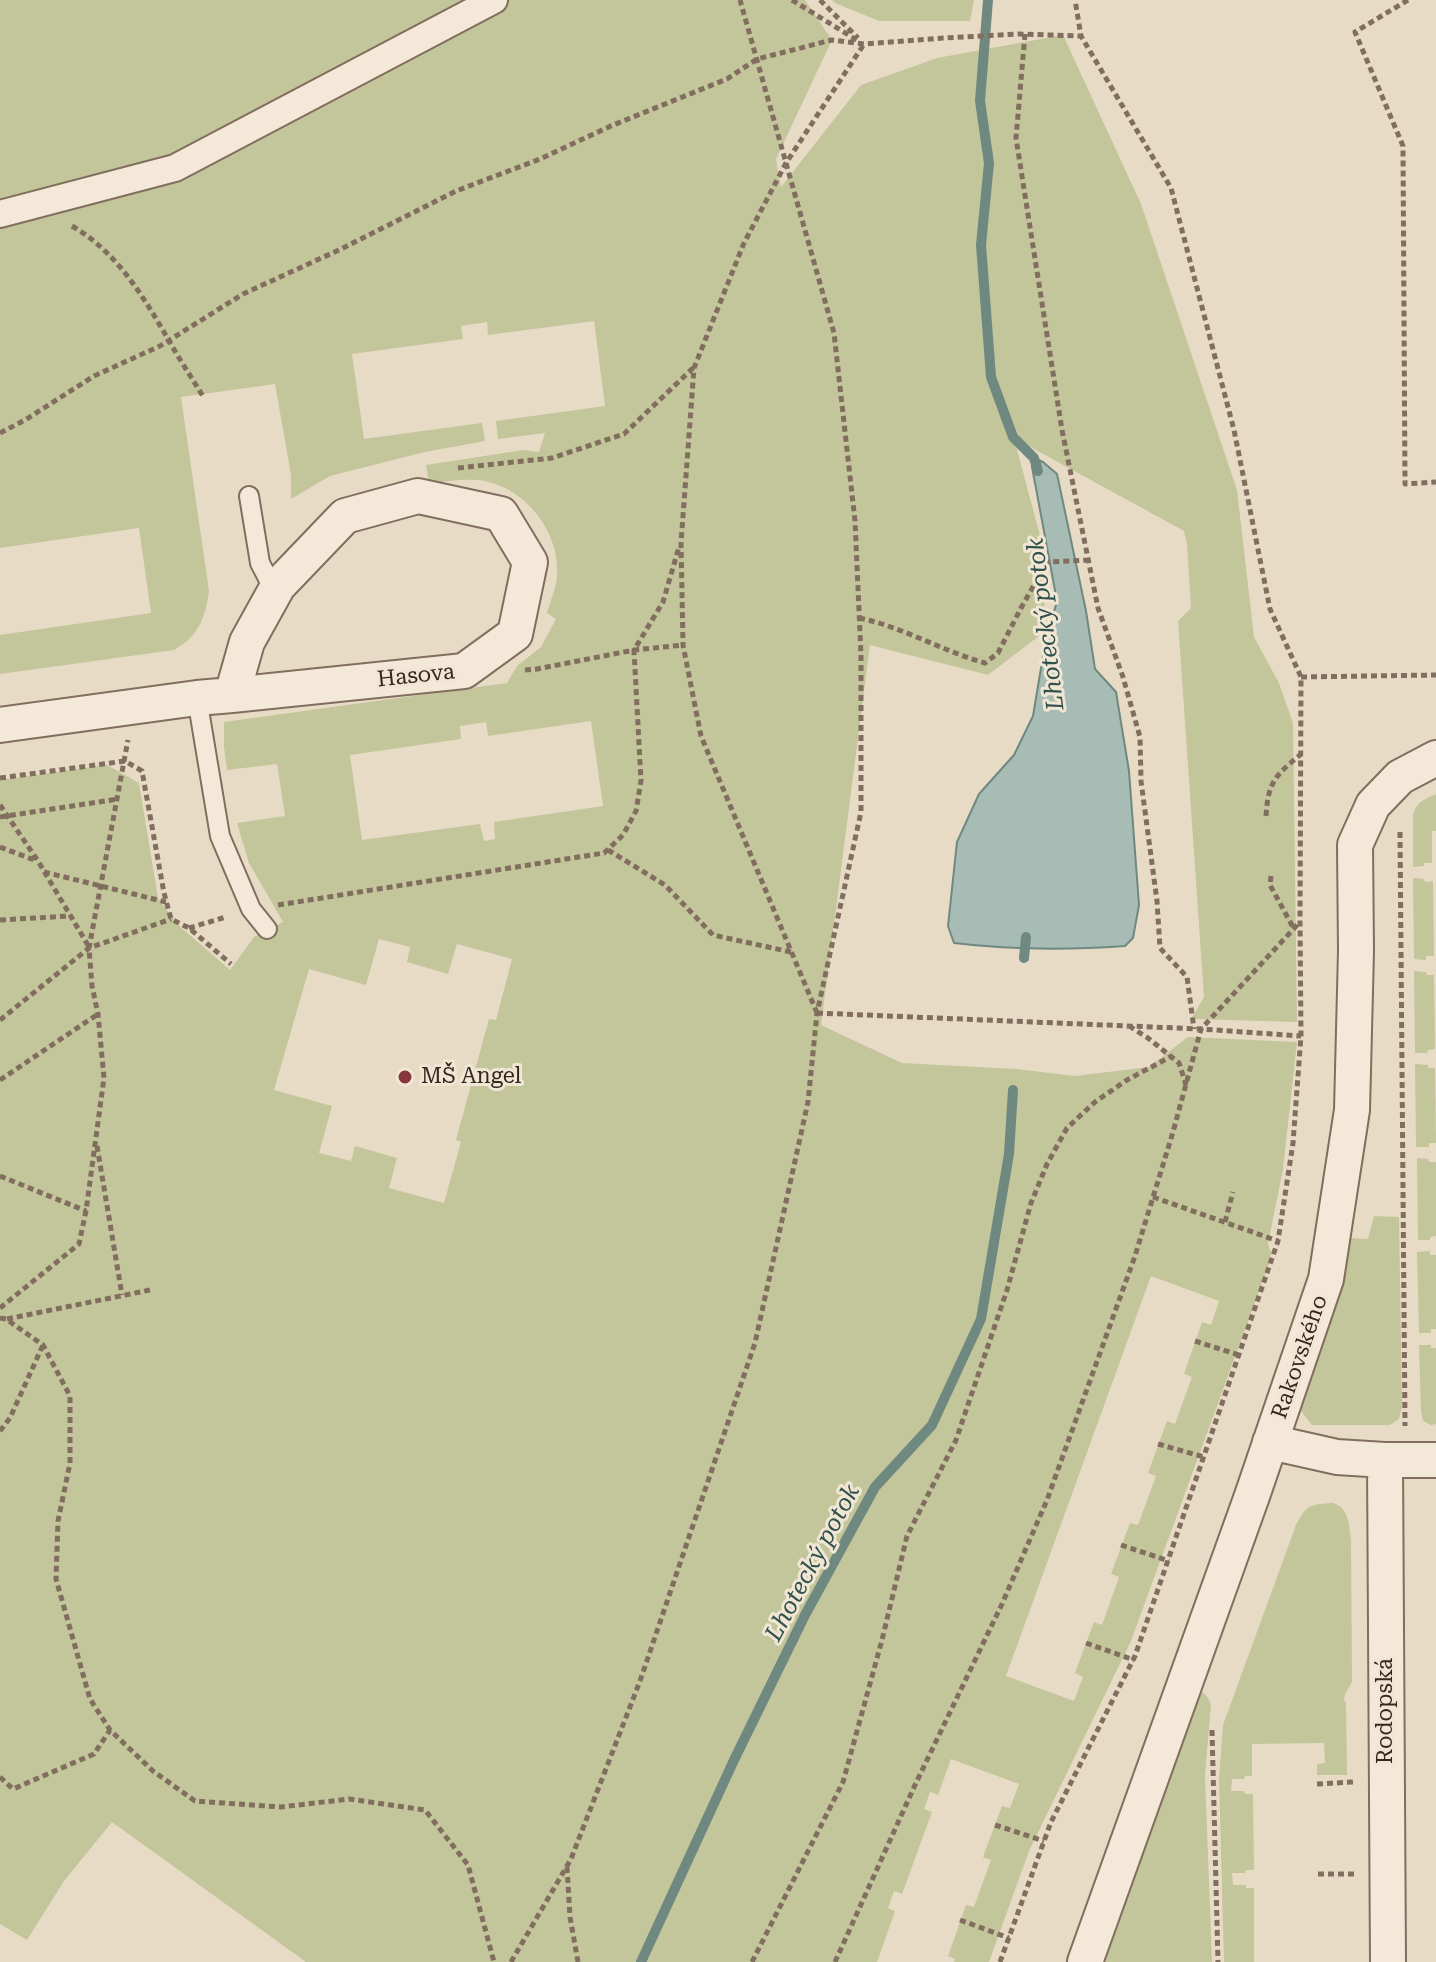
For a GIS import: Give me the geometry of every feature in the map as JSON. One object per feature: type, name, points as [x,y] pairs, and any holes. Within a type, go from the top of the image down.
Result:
[{"type":"street","points":[[0,214],[175,168],[494,0]]},
{"type":"street","name":"Hasova","points":[[0,725],[197,698],[232,695],[464,671],[515,634],[530,562],[501,514],[418,496],[345,516],[278,586],[247,642],[232,695]]},
{"type":"street","name":"Rakovského","points":[[1085,1962],[1326,1279],[1352,1110],[1355,845],[1373,805],[1400,777],[1436,758]]},
{"type":"street","points":[[1270,1442],[1337,1457],[1395,1447],[1436,1460]]},
{"type":"street","name":"Rodopská","points":[[1388,1962],[1395,1447]]},
{"type":"lane","points":[[249,496],[260,563],[275,592]]},
{"type":"lane","points":[[197,698],[220,836],[251,909],[267,929]]},
{"type":"path","points":[[511,1962],[567,1866],[640,1681],[755,1343],[808,1102],[817,1013],[861,812],[855,521],[834,333],[740,0]]},
{"type":"path","points":[[792,0],[864,44]]},
{"type":"path","points":[[820,0],[864,44]]},
{"type":"path","points":[[1000,1962],[1051,1822],[1134,1660],[1278,1241],[1293,1143],[1301,1036],[1301,677],[1270,609],[1234,430],[1171,188],[1081,36],[1075,0]]},
{"type":"path","points":[[1408,0],[1355,32],[1403,146],[1405,484],[1436,482]]},
{"type":"path","points":[[835,1962],[1002,1604],[1047,1500],[1135,1256],[1186,1087],[1198,1029],[1187,977],[1160,948],[1141,781],[1140,737],[1123,677],[1098,608],[1062,430],[1016,138],[1022,34]]},
{"type":"path","points":[[0,433],[94,376],[169,341],[243,294],[456,191],[540,159],[613,125],[727,79],[757,59],[832,40],[864,44],[1022,34],[1081,36]]},
{"type":"path","points":[[817,1013],[701,736],[683,645],[681,543],[694,368],[744,243],[786,163],[864,44]]},
{"type":"path","points":[[37,204],[81,231],[119,264],[148,304],[204,398]]},
{"type":"path","points":[[189,928],[251,909],[608,850],[623,835],[636,811],[641,781],[634,650],[663,602],[681,543]]},
{"type":"path","points":[[859,618],[882,623],[956,655],[985,663],[998,653],[1047,562],[1087,560]]},
{"type":"path","points":[[523,670],[634,650],[683,645]]},
{"type":"path","points":[[1301,677],[1436,675]]},
{"type":"path","points":[[0,1308],[79,1244],[104,1078],[89,948],[134,708]]},
{"type":"path","points":[[1266,816],[1267,795],[1278,773],[1300,755]]},
{"type":"path","points":[[0,778],[125,761],[142,771],[171,919]]},
{"type":"path","points":[[1395,1447],[1400,777]]},
{"type":"path","points":[[4,816],[118,799]]},
{"type":"path","points":[[0,805],[4,816],[38,861],[89,948]]},
{"type":"path","points":[[0,847],[38,861]]},
{"type":"path","points":[[608,850],[665,885],[713,935],[792,953]]},
{"type":"path","points":[[44,872],[166,902]]},
{"type":"path","points":[[1271,876],[1270,885],[1294,929]]},
{"type":"path","points":[[0,920],[70,916]]},
{"type":"path","points":[[0,1020],[89,948],[171,919],[189,928],[231,964]]},
{"type":"path","points":[[1198,1029],[1300,922]]},
{"type":"path","points":[[817,1013],[1301,1036]]},
{"type":"path","points":[[0,1080],[98,1014]]},
{"type":"path","points":[[1128,1026],[1179,1063],[1186,1087]]},
{"type":"path","points":[[752,1962],[843,1782],[907,1536],[956,1440],[1007,1290],[1031,1203],[1047,1164],[1067,1128],[1095,1102],[1127,1080],[1172,1056]]},
{"type":"path","points":[[96,1140],[122,1295]]},
{"type":"path","points":[[0,1176],[86,1211]]},
{"type":"path","points":[[1225,1222],[1233,1192]]},
{"type":"path","points":[[1153,1197],[1278,1241]]},
{"type":"path","points":[[3,1318],[150,1290]]},
{"type":"path","points":[[3,1318],[43,1345],[70,1396],[70,1463],[58,1521],[56,1579],[90,1699],[110,1730],[153,1771],[195,1801],[281,1807],[349,1799],[425,1810],[468,1865],[494,1962]]},
{"type":"path","points":[[1195,1341],[1239,1355]]},
{"type":"path","points":[[0,1431],[10,1418],[43,1345]]},
{"type":"path","points":[[1158,1444],[1204,1457]]},
{"type":"path","points":[[1121,1545],[1169,1561]]},
{"type":"path","points":[[1086,1643],[1134,1660]]},
{"type":"path","points":[[0,1777],[13,1789],[94,1754],[110,1730]]},
{"type":"path","points":[[1212,1730],[1218,1962]]},
{"type":"path","points":[[1317,1784],[1358,1782]]},
{"type":"path","points":[[995,1825],[1044,1841]]},
{"type":"path","points":[[567,1866],[570,1917],[578,1962]]},
{"type":"path","points":[[1318,1874],[1359,1874]]},
{"type":"path","points":[[960,1920],[1009,1938]]},
{"type":"green space","points":[[0,0],[805,0],[832,40],[776,159],[781,187],[861,85],[937,58],[1063,35],[1141,204],[1237,490],[1254,637],[1279,683],[1293,723],[1297,1022],[1191,1019],[1204,997],[1178,621],[1191,608],[1184,531],[1014,438],[1047,562],[1043,633],[988,675],[870,645],[821,1025],[902,1063],[1016,1069],[1075,1076],[1149,1067],[1188,1037],[1297,1042],[1283,1169],[1268,1244],[1270,1261],[1131,1641],[1029,1851],[989,1962],[954,1962],[955,1959],[948,1956],[966,1905],[974,1907],[991,1860],[983,1857],[1002,1806],[1010,1808],[1019,1784],[951,1759],[938,1795],[930,1792],[924,1809],[932,1812],[902,1894],[894,1891],[888,1908],[895,1911],[877,1962],[306,1962],[112,1822],[64,1881],[27,1940],[0,1924],[0,780],[107,765],[139,783],[158,898],[177,924],[230,970],[254,937],[283,922],[249,863],[237,823],[285,816],[277,764],[227,770],[224,722],[507,683],[517,666],[541,647],[556,619],[547,613],[557,577],[557,560],[546,528],[524,501],[510,491],[478,480],[429,484],[426,465],[523,450],[539,452],[545,433],[498,439],[496,421],[605,406],[594,321],[488,335],[487,322],[461,326],[463,339],[352,354],[364,439],[482,423],[485,441],[425,452],[330,476],[291,499],[291,475],[275,384],[181,397],[209,591],[195,632],[174,650],[0,674],[0,635],[151,613],[139,528],[0,548]],"holes":[[[591,721],[603,806],[494,822],[495,839],[484,841],[480,824],[362,840],[350,755],[461,739],[460,726],[486,722],[488,736]],[[379,939],[410,947],[407,962],[448,974],[457,944],[512,959],[496,1020],[489,1019],[456,1140],[461,1142],[444,1203],[389,1188],[397,1158],[355,1146],[351,1161],[319,1153],[332,1106],[274,1090],[309,969],[366,985]],[[1151,1276],[1219,1301],[1211,1325],[1202,1322],[1184,1374],[1192,1377],[1175,1424],[1167,1421],[1148,1473],[1156,1476],[1138,1525],[1130,1523],[1111,1574],[1119,1577],[1102,1625],[1094,1622],[1075,1673],[1083,1677],[1074,1701],[1006,1676]]]},
{"type":"green space","points":[[832,0],[974,0],[970,21],[879,21]]},
{"type":"green space","points":[[1436,794],[1432,863],[1413,867],[1414,811],[1425,799]]},
{"type":"green space","points":[[1413,878],[1433,881],[1434,956],[1426,956],[1426,960],[1414,959]]},
{"type":"green space","points":[[1414,971],[1434,975],[1435,1049],[1427,1053],[1415,1053]]},
{"type":"green space","points":[[1415,1064],[1435,1068],[1436,1143],[1429,1143],[1429,1147],[1416,1147]]},
{"type":"green space","points":[[1417,1158],[1436,1162],[1436,1236],[1430,1237],[1430,1240],[1418,1240]]},
{"type":"green space","points":[[1374,1216],[1399,1217],[1402,1407],[1399,1419],[1390,1425],[1312,1425],[1301,1411],[1303,1390],[1331,1308],[1350,1238],[1368,1239]]},
{"type":"green space","points":[[1430,1251],[1430,1255],[1436,1255],[1436,1329],[1431,1329],[1431,1333],[1419,1333],[1417,1252]]},
{"type":"green space","points":[[1419,1345],[1436,1348],[1436,1424],[1431,1425],[1423,1421],[1421,1411]]},
{"type":"green space","points":[[1333,1503],[1345,1513],[1351,1540],[1352,1682],[1344,1701],[1347,1775],[1317,1775],[1317,1764],[1325,1763],[1324,1743],[1252,1744],[1252,1776],[1232,1779],[1231,1791],[1253,1794],[1254,1870],[1232,1873],[1233,1885],[1254,1888],[1254,1962],[1224,1962],[1219,1778],[1223,1725],[1296,1525],[1310,1507]]},
{"type":"green space","points":[[1194,1687],[1206,1695],[1211,1704],[1205,1776],[1212,1962],[1095,1962]]},
{"type":"water","points":[[1034,458],[1057,474],[1095,669],[1116,692],[1129,771],[1139,905],[1133,938],[1125,946],[1040,949],[954,943],[948,926],[957,842],[979,794],[1014,755],[1033,716],[1045,644],[1057,601],[1032,467]]},
{"type":"waterway","name":"Lhotecký potok","points":[[988,0],[980,101],[989,163],[981,245],[991,377],[1013,437],[1034,458],[1038,471]]},
{"type":"waterway","name":"Lhotecký potok","points":[[1024,958],[1026,937]]},
{"type":"waterway","name":"Lhotecký potok","points":[[641,1962],[805,1615],[875,1487],[932,1425],[981,1319],[1009,1154],[1013,1090]]},
{"type":"place","name":"MŠ Angel","points":[[405,1077]]}]
